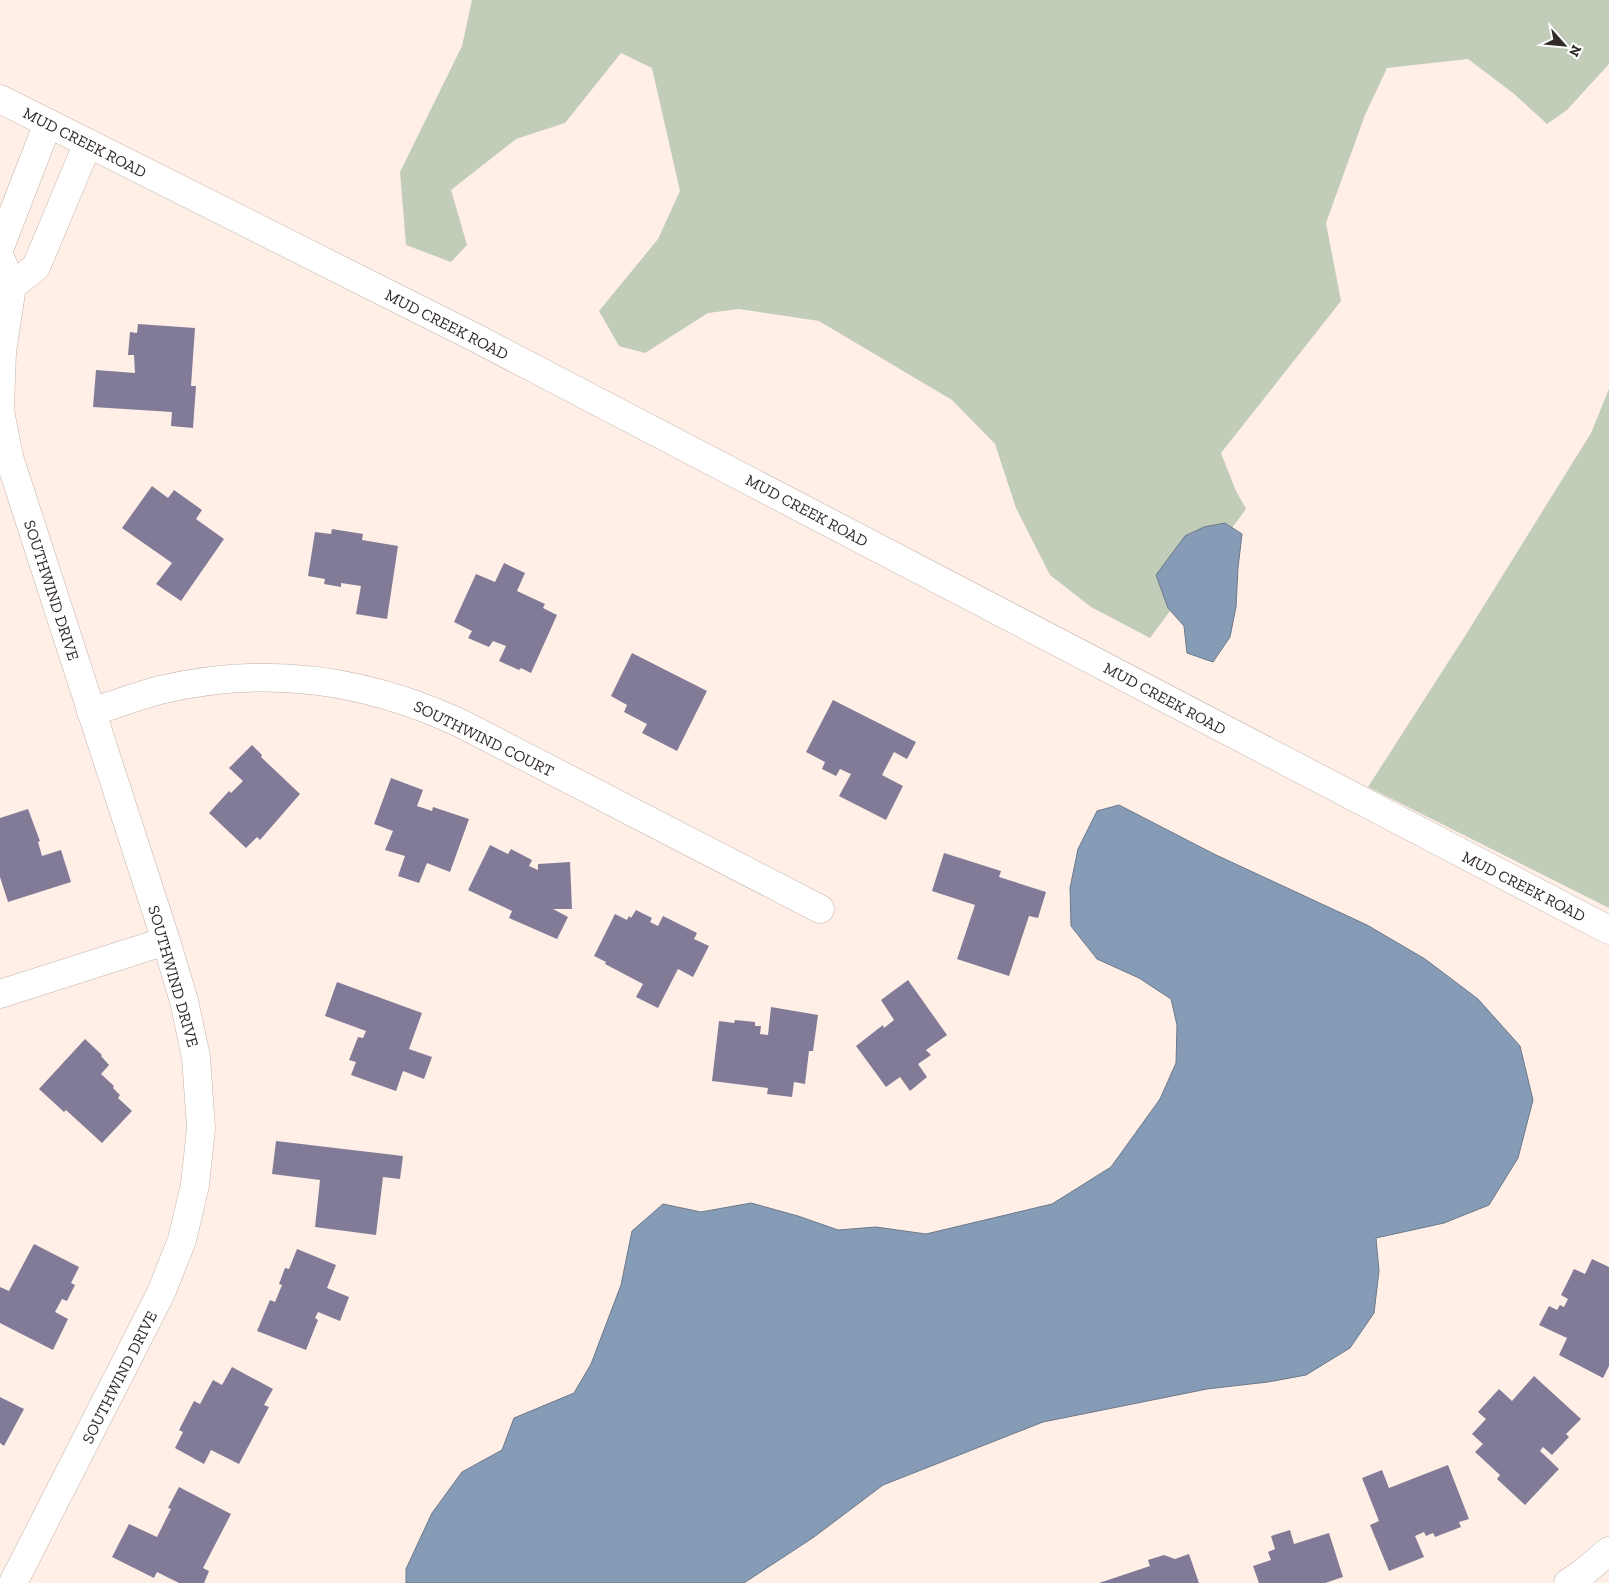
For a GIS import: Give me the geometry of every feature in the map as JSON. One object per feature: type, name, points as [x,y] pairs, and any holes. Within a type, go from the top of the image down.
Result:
[{"type":"street","name":"MUD CREEK ROAD","points":[[0,99],[474,337],[1609,930]]},
{"type":"street","points":[[0,248],[48,123]]},
{"type":"street","points":[[12,286],[36,267],[88,143]]},
{"type":"street","points":[[0,257],[12,286],[2,352],[0,406]]},
{"type":"street","name":"SOUTHWIND DRIVE","points":[[0,411],[5,458],[91,712],[184,1002],[196,1057],[201,1128],[195,1184],[182,1240],[161,1293],[13,1583]]},
{"type":"street","name":"SOUTHWIND COURT","points":[[91,712],[160,690],[239,678],[271,677],[311,680],[385,694],[418,704],[460,723],[820,909]]},
{"type":"street","points":[[0,994],[166,941]]},
{"type":"street","points":[[1568,1583],[1609,1551]]},
{"type":"green space","points":[[472,0],[1609,0],[1609,64],[1567,110],[1547,124],[1513,93],[1468,59],[1387,68],[1365,115],[1326,223],[1341,301],[1221,453],[1236,491],[1246,509],[1150,638],[1091,607],[1050,575],[1016,508],[995,444],[952,400],[819,321],[739,309],[708,313],[645,353],[619,346],[599,311],[658,239],[680,191],[652,68],[621,53],[565,123],[516,139],[451,190],[467,245],[451,262],[406,245],[400,172],[462,46]]},
{"type":"green space","points":[[1609,389],[1609,908],[1368,787],[1465,636],[1591,433]]},
{"type":"water","points":[[1225,523],[1242,534],[1236,607],[1230,637],[1213,662],[1187,653],[1184,626],[1168,608],[1156,575],[1185,536],[1204,527]]},
{"type":"water","points":[[1119,805],[1214,854],[1367,925],[1425,959],[1478,999],[1520,1046],[1533,1100],[1518,1158],[1489,1205],[1444,1223],[1376,1238],[1379,1271],[1374,1313],[1350,1348],[1306,1375],[1268,1382],[1207,1389],[1043,1422],[883,1485],[814,1537],[744,1583],[406,1583],[406,1569],[432,1513],[462,1472],[502,1450],[514,1418],[574,1393],[591,1364],[621,1285],[632,1231],[663,1204],[701,1212],[751,1203],[798,1216],[838,1230],[876,1227],[926,1234],[1052,1204],[1111,1167],[1160,1099],[1176,1063],[1177,1025],[1171,999],[1139,978],[1097,959],[1071,926],[1070,888],[1078,849],[1097,811]]},
{"type":"building","points":[[138,324],[195,328],[191,386],[196,386],[193,428],[171,426],[172,412],[93,407],[96,370],[135,373],[134,355],[128,355],[130,332],[137,333]]},
{"type":"building","points":[[152,486],[168,498],[174,490],[202,510],[196,519],[224,539],[181,601],[156,584],[172,563],[122,528]]},
{"type":"building","points":[[332,529],[363,534],[362,540],[398,546],[387,619],[356,614],[361,586],[341,583],[341,587],[324,584],[325,579],[308,576],[315,532],[331,534]]},
{"type":"building","points":[[504,563],[525,573],[517,591],[545,604],[543,608],[557,615],[531,673],[499,661],[506,646],[493,641],[489,647],[468,638],[472,631],[454,622],[476,574],[495,582]]},
{"type":"building","points":[[632,653],[707,691],[677,751],[642,733],[647,724],[624,712],[627,705],[611,696]]},
{"type":"building","points":[[833,700],[916,742],[907,759],[894,752],[882,775],[903,786],[886,820],[839,796],[851,774],[840,769],[836,776],[822,769],[825,762],[806,752]]},
{"type":"building","points":[[252,745],[262,755],[261,757],[300,794],[260,840],[257,837],[246,848],[209,813],[229,791],[231,793],[243,781],[229,768]]},
{"type":"building","points":[[391,778],[423,790],[417,806],[432,811],[433,807],[469,819],[450,872],[427,863],[419,883],[398,876],[405,856],[385,850],[393,831],[374,824]]},
{"type":"building","points":[[28,809],[40,841],[38,842],[42,856],[61,850],[71,882],[8,902],[0,877],[0,818]]},
{"type":"building","points":[[490,845],[508,854],[511,849],[532,860],[529,866],[538,870],[538,864],[570,862],[572,909],[553,909],[568,917],[557,939],[509,918],[512,911],[468,890]]},
{"type":"building","points":[[944,853],[1001,871],[999,877],[1046,892],[1038,918],[1029,916],[1009,976],[957,959],[975,905],[932,891]]},
{"type":"building","points":[[636,910],[652,918],[650,922],[658,926],[663,916],[697,933],[694,939],[709,946],[693,977],[678,969],[658,1008],[636,997],[643,984],[594,956],[615,914],[627,920],[629,916],[631,918]]},
{"type":"building","points":[[908,980],[947,1035],[926,1050],[931,1055],[918,1064],[927,1077],[910,1091],[900,1077],[886,1087],[856,1046],[883,1025],[884,1028],[894,1020],[881,1000]]},
{"type":"building","points":[[337,982],[422,1013],[409,1049],[432,1057],[424,1079],[403,1071],[396,1091],[351,1075],[356,1062],[349,1060],[358,1037],[363,1038],[366,1031],[325,1016]]},
{"type":"building","points":[[771,1007],[818,1015],[813,1051],[809,1051],[805,1084],[794,1082],[792,1097],[767,1094],[768,1088],[712,1081],[719,1021],[734,1023],[735,1020],[755,1022],[755,1026],[761,1026],[760,1034],[768,1035]]},
{"type":"building","points":[[85,1039],[102,1055],[109,1065],[101,1074],[114,1086],[113,1088],[120,1095],[118,1098],[132,1111],[102,1143],[66,1110],[64,1112],[39,1089]]},
{"type":"building","points":[[276,1141],[403,1156],[400,1179],[383,1177],[376,1235],[315,1227],[320,1180],[272,1174]]},
{"type":"building","points":[[34,1244],[79,1267],[71,1283],[75,1285],[67,1301],[62,1299],[55,1312],[68,1319],[53,1350],[0,1323],[0,1287],[9,1291]]},
{"type":"building","points":[[297,1249],[336,1265],[327,1288],[349,1297],[340,1321],[318,1312],[315,1318],[318,1320],[306,1350],[257,1331],[270,1300],[275,1302],[282,1285],[279,1284],[285,1268],[289,1269]]},
{"type":"building","points":[[1592,1259],[1609,1267],[1609,1366],[1603,1378],[1559,1355],[1567,1338],[1539,1325],[1549,1306],[1557,1310],[1560,1305],[1564,1307],[1568,1299],[1561,1295],[1574,1269],[1585,1274]]},
{"type":"building","points":[[232,1367],[273,1389],[264,1405],[269,1407],[239,1464],[211,1450],[204,1464],[175,1448],[183,1432],[179,1430],[194,1401],[200,1404],[213,1380],[222,1385]]},
{"type":"building","points":[[1534,1376],[1581,1419],[1566,1434],[1569,1437],[1552,1455],[1543,1447],[1540,1451],[1559,1469],[1525,1505],[1497,1479],[1500,1475],[1475,1452],[1483,1444],[1472,1434],[1486,1419],[1478,1412],[1499,1389],[1512,1401]]},
{"type":"building","points":[[0,1397],[24,1409],[4,1446],[0,1443]]},
{"type":"building","points":[[1448,1465],[1469,1519],[1459,1522],[1461,1527],[1435,1537],[1433,1533],[1426,1536],[1424,1532],[1415,1536],[1424,1557],[1389,1571],[1370,1525],[1379,1521],[1362,1478],[1382,1470],[1389,1488]]},
{"type":"building","points":[[179,1487],[231,1514],[203,1568],[209,1571],[204,1583],[179,1583],[157,1572],[154,1578],[112,1557],[129,1524],[157,1537],[171,1509],[168,1508]]},
{"type":"building","points":[[1290,1530],[1294,1544],[1329,1533],[1343,1577],[1325,1583],[1259,1583],[1253,1566],[1271,1560],[1268,1552],[1275,1549],[1271,1536]]},
{"type":"building","points":[[1189,1554],[1199,1583],[1099,1583],[1150,1566],[1148,1560],[1164,1555],[1175,1559]]}]
